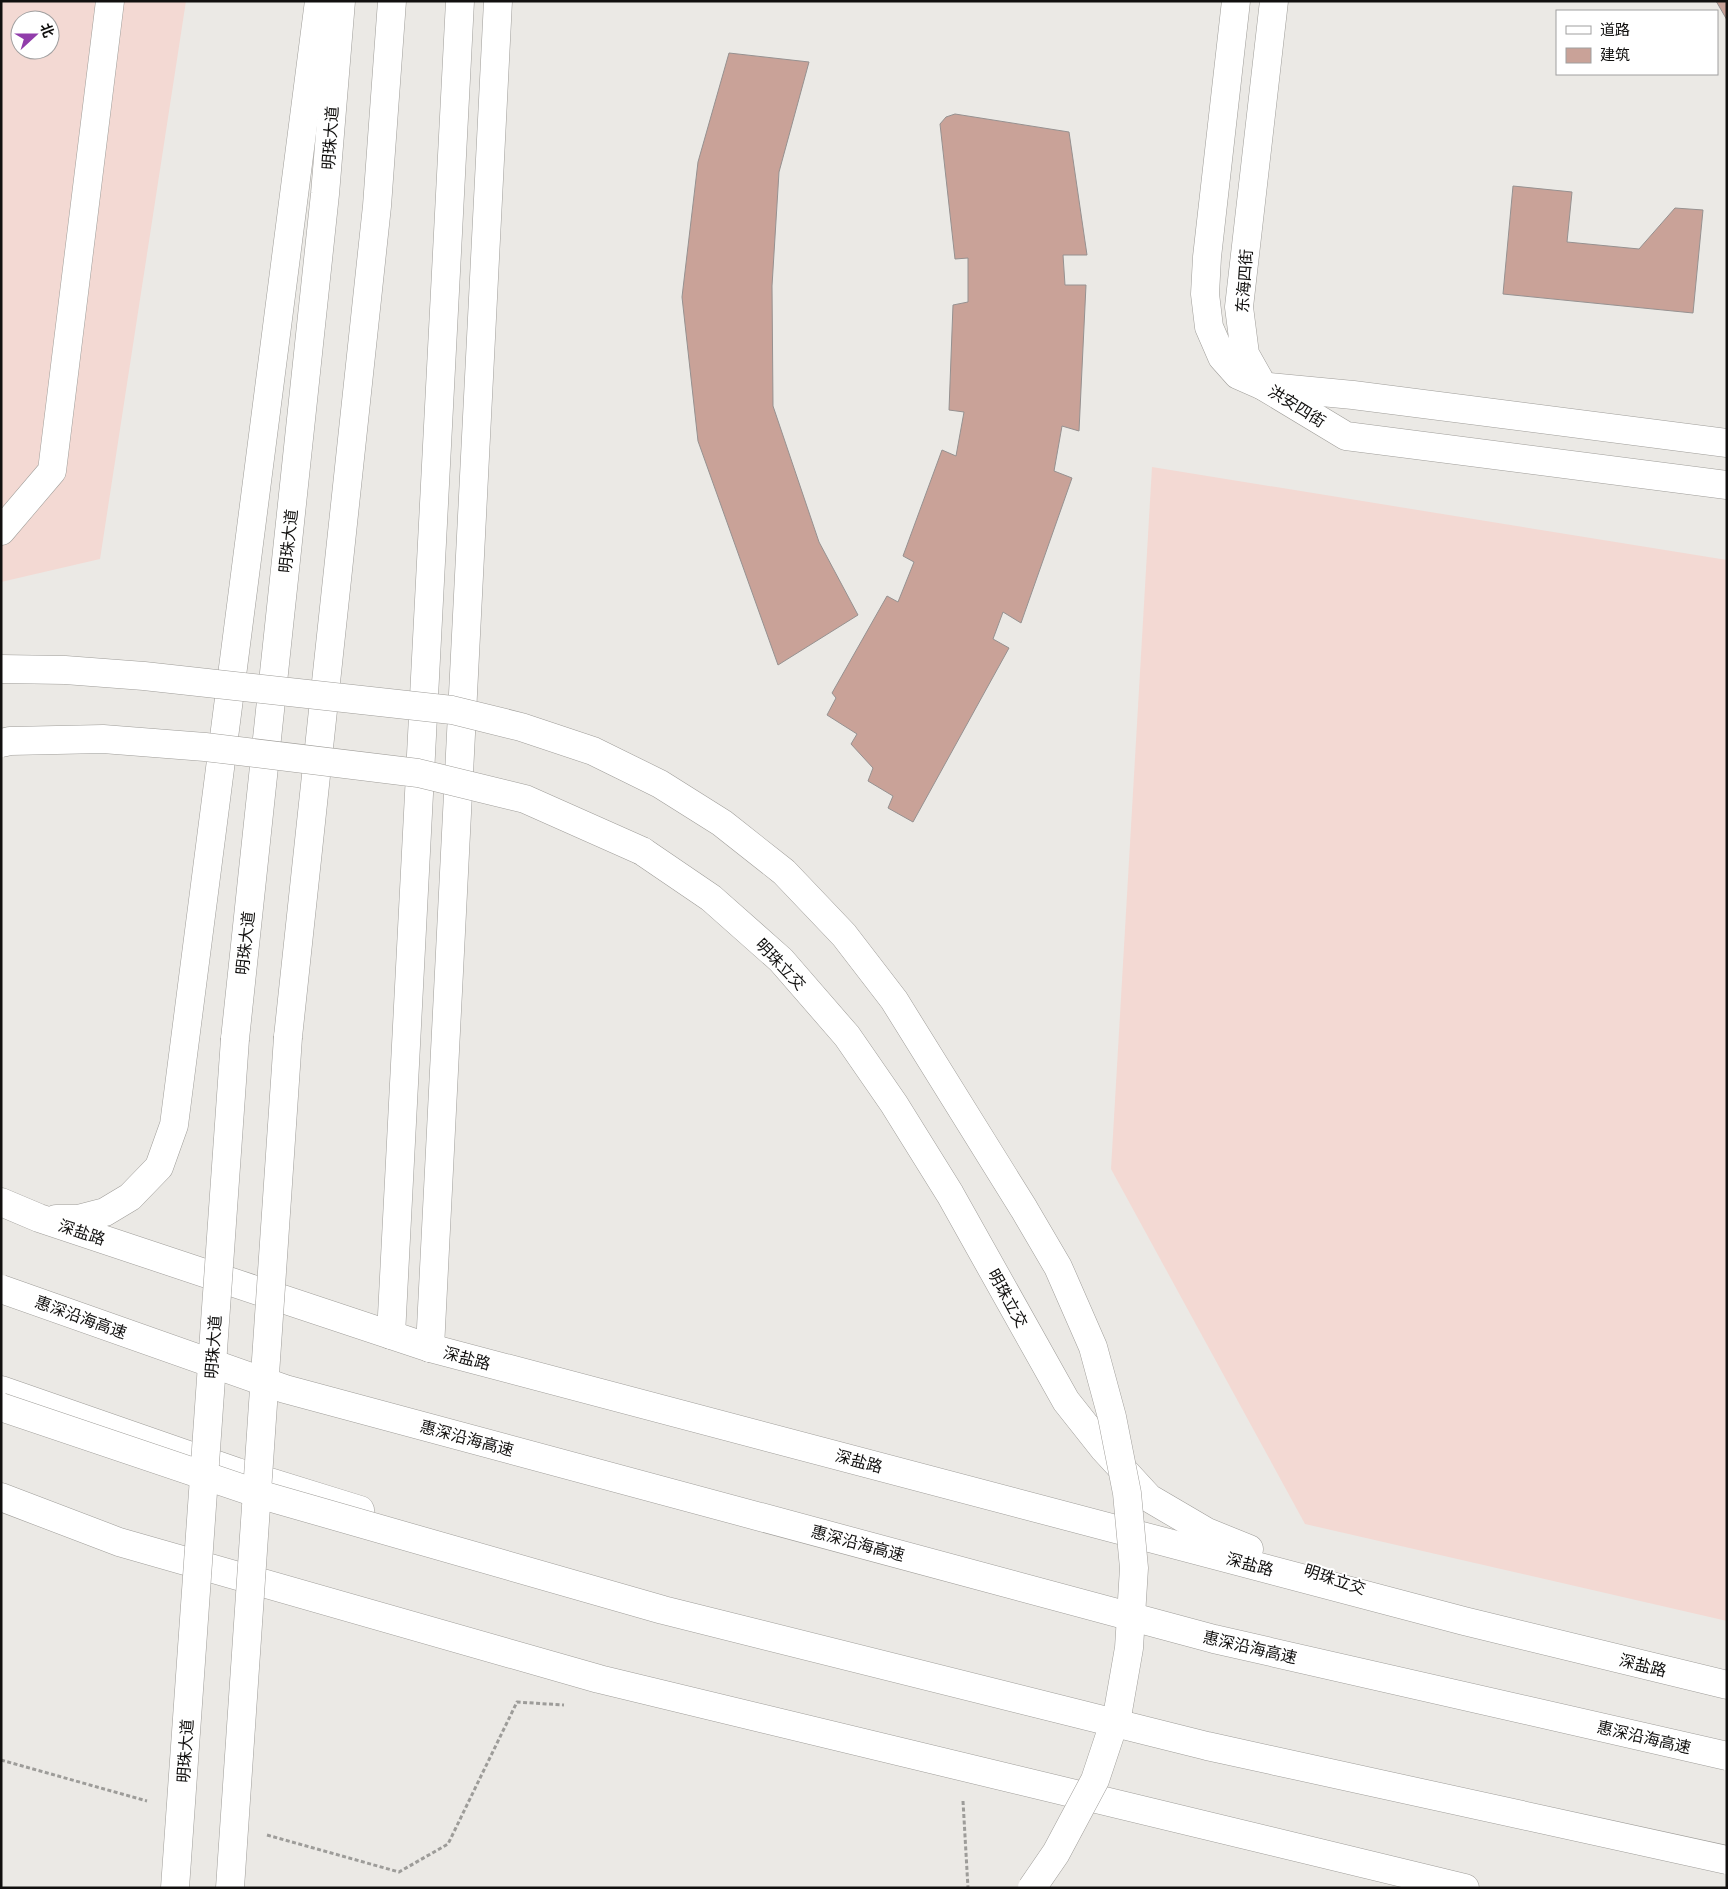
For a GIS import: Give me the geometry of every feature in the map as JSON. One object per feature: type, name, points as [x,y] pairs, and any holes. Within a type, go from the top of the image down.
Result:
[{"type":"main road","points":[[1,531],[52,471],[110,1]]},
{"type":"main road","points":[[39,1218],[78,1219],[105,1212],[130,1197],[159,1167],[174,1125],[319,1]]},
{"type":"main road","name":"明珠大道","points":[[175,1888],[235,1039],[324,204],[341,1]]},
{"type":"main road","points":[[230,1888],[288,1038],[377,206],[392,1]]},
{"type":"main road","points":[[391,1335],[460,1]]},
{"type":"main road","points":[[430,1348],[498,1]]},
{"type":"main road","points":[[1236,1],[1207,257],[1205,294],[1209,327],[1222,357],[1238,375],[1263,386]]},
{"type":"main road","name":"东海四街","points":[[1263,386],[1245,354],[1240,306],[1274,1]]},
{"type":"main road","name":"洪安四街","points":[[1263,386],[1353,395],[1727,443]]},
{"type":"main road","name":"洪安四街","points":[[1263,386],[1346,436],[1727,485]]},
{"type":"main road","points":[[1,670],[65,670],[174,679],[452,710],[521,727],[593,751],[660,784],[722,823],[784,872],[844,935],[894,1000],[1058,1267],[1093,1348],[1112,1417],[1127,1493],[1134,1568],[1129,1648],[1118,1711],[1095,1780],[1056,1852],[1032,1888]]},
{"type":"main road","name":"明珠立交","points":[[1,742],[112,740],[204,747],[418,773],[525,799],[642,851],[711,898],[781,960],[847,1036],[894,1104],[950,1194],[1066,1401],[1104,1449],[1149,1498],[1207,1532],[1264,1555],[1464,1621]]},
{"type":"main road","name":"深盐路","points":[[1,1202],[39,1218],[430,1348],[1464,1621],[1727,1685]]},
{"type":"main road","name":"惠深沿海高速","points":[[1,1289],[294,1392],[1214,1639],[1727,1756]]},
{"type":"main road","points":[[1,1300],[349,1416],[1225,1653],[1727,1759]]},
{"type":"main road","points":[[1,1390],[237,1472],[636,1593],[964,1675],[1380,1773],[1727,1861]]},
{"type":"main road","points":[[1,1407],[265,1496],[663,1610],[1207,1746],[1727,1861]]},
{"type":"main road","points":[[1,1497],[119,1542],[598,1680],[1465,1888]]},
{"type":"path","points":[[267,1835],[399,1872],[448,1844],[517,1702],[566,1706]]},
{"type":"path","points":[[1,1760],[153,1803]]},
{"type":"path","points":[[963,1799],[968,1888]]},
{"type":"shaded area","points":[[1,1],[186,1],[100,559],[1,582]]},
{"type":"shaded area","points":[[1152,467],[1727,560],[1727,1621],[1305,1524],[1111,1169]]},
{"type":"building","points":[[1716,1],[1727,1],[1727,20]]},
{"type":"building","points":[[729,53],[809,62],[779,172],[772,286],[773,406],[819,542],[858,615],[778,665],[698,441],[682,297],[698,162]]},
{"type":"building","points":[[955,114],[1069,132],[1087,255],[1063,255],[1065,285],[1086,285],[1079,431],[1062,426],[1054,471],[1072,478],[1021,623],[1003,612],[993,639],[1009,648],[913,822],[888,808],[893,796],[868,781],[873,768],[851,744],[857,734],[827,715],[836,698],[832,693],[887,596],[898,602],[914,562],[903,556],[942,450],[956,456],[964,412],[949,410],[953,305],[968,302],[968,258],[955,259],[940,124],[946,117]]},
{"type":"building","points":[[1513,186],[1572,192],[1567,242],[1639,249],[1675,208],[1703,210],[1693,313],[1503,294]]}]
